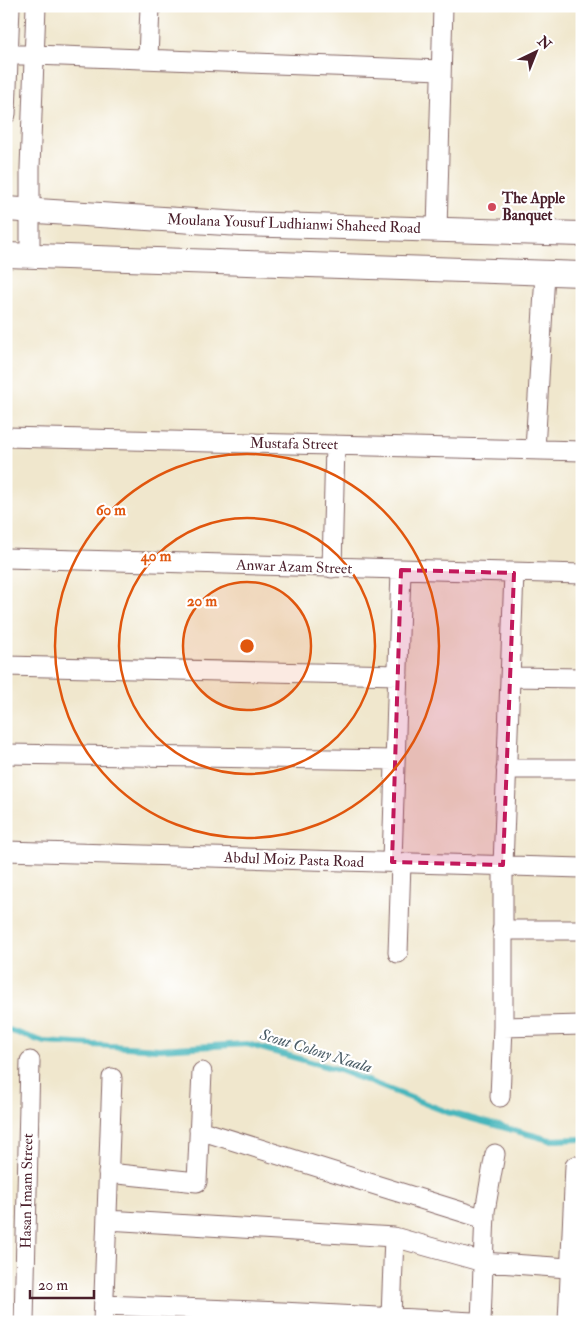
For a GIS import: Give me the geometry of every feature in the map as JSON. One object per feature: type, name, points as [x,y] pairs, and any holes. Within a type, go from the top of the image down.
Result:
[{"type":"street","points":[[6,114],[10,6]]},
{"type":"street","points":[[30,256],[30,168],[36,6]]},
{"type":"street","points":[[148,59],[150,6]]},
{"type":"street","points":[[437,230],[442,6]]},
{"type":"street","points":[[7,56],[35,54],[441,70]]},
{"type":"street","name":"Moulana Yousuf Ludhianwi Shaheed Road","points":[[6,209],[241,224],[582,234]]},
{"type":"street","points":[[6,255],[582,274]]},
{"type":"street","points":[[535,450],[545,273]]},
{"type":"street","name":"Mustafa Street","points":[[6,437],[582,451]]},
{"type":"street","points":[[332,568],[335,445]]},
{"type":"street","name":"Аnwar Azam Street","points":[[6,558],[582,574]]},
{"type":"street","points":[[398,953],[396,760],[401,570]]},
{"type":"street","points":[[500,1098],[503,865],[514,573]]},
{"type":"street","points":[[6,666],[398,675]]},
{"type":"street","points":[[510,676],[582,678]]},
{"type":"street","points":[[6,754],[396,760]]},
{"type":"street","points":[[506,769],[582,769]]},
{"type":"street","name":"Abdul Moiz Pasta Road","points":[[6,852],[582,868]]},
{"type":"street","points":[[502,930],[582,930]]},
{"type":"street","points":[[502,1028],[582,1025]]},
{"type":"street","name":"Hasan Imam Street","points":[[24,1322],[30,1061]]},
{"type":"street","points":[[108,1173],[197,1182],[202,1072]]},
{"type":"street","points":[[112,1078],[103,1313],[282,1317],[391,1317],[473,1322]]},
{"type":"street","points":[[199,1130],[485,1219]]},
{"type":"street","points":[[481,1322],[485,1219],[495,1154]]},
{"type":"street","points":[[568,1322],[576,1268],[575,1166]]},
{"type":"street","points":[[107,1220],[394,1237],[482,1262],[576,1268]]},
{"type":"street","points":[[391,1317],[394,1237]]},
{"type":"highlighted area","points":[[401,570],[514,573],[503,865],[392,862]]},
{"type":"waterway","name":"Scout Colony Naala","points":[[6,1029],[44,1042],[159,1049],[247,1044],[339,1070],[447,1112],[550,1140],[582,1139]]},
{"type":"place","name":"The Apple Banquet","points":[[492,207]]}]
